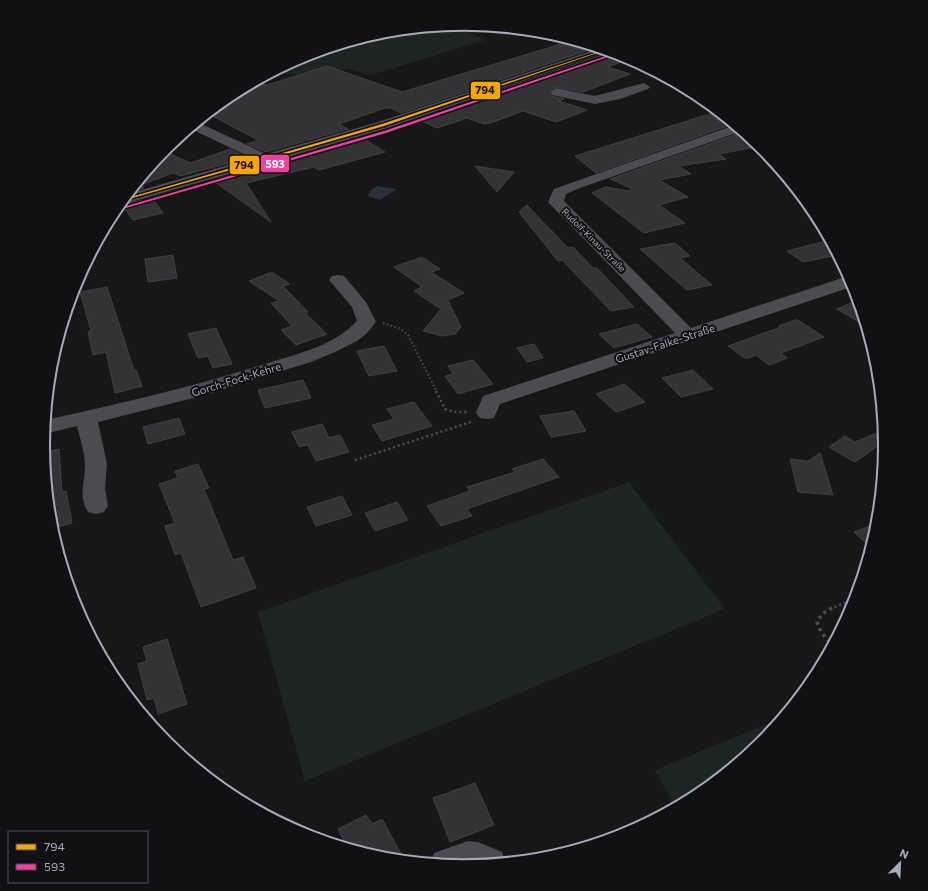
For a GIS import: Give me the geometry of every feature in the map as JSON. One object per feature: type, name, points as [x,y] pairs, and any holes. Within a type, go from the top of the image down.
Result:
[{"type":"street","points":[[132,197],[384,125],[597,53]]},
{"type":"street","points":[[520,79],[558,94],[594,100],[616,96],[644,87]]},
{"type":"street","points":[[198,128],[265,159]]},
{"type":"street","name":"Rudolf-Kinau-Straße","points":[[688,335],[556,202],[559,192],[575,185],[732,130]]},
{"type":"street","points":[[338,280],[360,306],[367,322]]},
{"type":"street","name":"Gustav-Falke-Straße","points":[[488,413],[490,400],[845,283]]},
{"type":"street","name":"Gorch-Fock-Kehre","points":[[50,426],[174,397],[248,376],[310,356],[361,331],[367,322]]},
{"type":"street","points":[[86,418],[96,464],[93,488],[96,506]]},
{"type":"street","points":[[458,860],[465,857],[479,859]]},
{"type":"path","points":[[367,322],[379,322],[390,325],[401,329],[408,335],[445,409],[454,412],[488,413]]},
{"type":"path","points":[[355,460],[472,422],[488,413]]},
{"type":"path","points":[[829,641],[819,628],[817,622],[818,618],[828,610],[848,601]]},
{"type":"shaded area","points":[[464,31],[485,40],[371,75],[347,69],[306,75],[280,74],[331,53],[383,39],[437,32]]},
{"type":"shaded area","points":[[377,186],[397,189],[380,200],[368,196],[370,191]]},
{"type":"shaded area","points":[[629,482],[725,609],[305,781],[258,612]]},
{"type":"shaded area","points":[[774,721],[757,739],[716,774],[673,803],[655,770]]},
{"type":"building","points":[[561,44],[586,51],[401,113],[391,108],[385,108],[339,124],[348,129],[266,152],[247,144],[258,140],[213,116],[234,101],[263,84],[267,85],[327,66],[402,92]]},
{"type":"building","points":[[602,55],[621,62],[608,67],[630,74],[583,92],[555,87],[549,92],[551,96],[564,99],[559,101],[587,110],[556,122],[523,111],[491,123],[484,124],[467,118],[437,128],[417,119]]},
{"type":"building","points":[[711,114],[727,126],[596,173],[575,156]]},
{"type":"building","points":[[737,134],[752,148],[719,154],[726,159],[679,166],[691,174],[659,180],[688,197],[659,205],[685,223],[644,233],[592,193],[605,187],[630,191],[631,188],[610,179]]},
{"type":"building","points":[[361,137],[385,152],[319,170],[314,167],[246,183],[271,222],[212,180]]},
{"type":"building","points":[[230,149],[248,158],[180,176],[173,173],[142,185],[169,154],[191,163]]},
{"type":"building","points":[[475,166],[514,172],[497,192]]},
{"type":"building","points":[[141,185],[144,188],[138,190]]},
{"type":"building","points":[[152,198],[163,213],[133,220],[124,208],[127,204]]},
{"type":"building","points":[[527,205],[568,248],[573,247],[593,268],[597,268],[634,307],[611,311],[562,260],[558,261],[519,212]]},
{"type":"building","points":[[825,241],[833,256],[803,262],[787,251]]},
{"type":"building","points":[[675,243],[690,256],[680,258],[712,285],[687,290],[640,249]]},
{"type":"building","points":[[173,255],[177,278],[148,282],[145,259]]},
{"type":"building","points":[[422,257],[440,269],[431,272],[464,293],[448,300],[461,327],[455,334],[442,336],[423,331],[441,309],[414,291],[422,287],[394,267]]},
{"type":"building","points":[[269,273],[273,273],[290,284],[283,286],[308,312],[306,314],[327,334],[296,345],[281,330],[292,326],[271,303],[279,301],[249,281]]},
{"type":"building","points":[[107,287],[134,370],[136,370],[142,386],[115,393],[106,352],[93,355],[88,332],[91,331],[80,292]]},
{"type":"building","points":[[853,302],[860,322],[837,309]]},
{"type":"building","points":[[798,320],[824,337],[781,353],[787,358],[769,365],[756,355],[746,359],[728,346],[781,327],[779,326]]},
{"type":"building","points":[[637,324],[652,337],[614,348],[599,334]]},
{"type":"building","points":[[216,328],[232,364],[213,368],[208,356],[198,358],[188,334]]},
{"type":"building","points":[[534,344],[543,358],[527,362],[517,348]]},
{"type":"building","points":[[384,346],[397,371],[369,376],[357,351]]},
{"type":"building","points":[[473,360],[493,384],[458,394],[445,376],[453,374],[448,366]]},
{"type":"building","points":[[693,370],[713,389],[681,397],[662,378]]},
{"type":"building","points":[[303,380],[311,398],[265,408],[258,390]]},
{"type":"building","points":[[624,384],[645,402],[616,412],[596,394]]},
{"type":"building","points":[[414,402],[432,426],[382,441],[372,425],[394,419],[387,409]]},
{"type":"building","points":[[574,411],[586,431],[551,437],[540,416]]},
{"type":"building","points":[[179,418],[185,434],[148,444],[143,427]]},
{"type":"building","points":[[322,424],[329,438],[340,435],[349,452],[316,461],[308,445],[299,447],[292,432]]},
{"type":"building","points":[[878,432],[878,446],[855,462],[829,447],[845,436],[855,442]]},
{"type":"building","points":[[59,449],[62,492],[66,491],[72,523],[57,527],[50,473],[50,451]]},
{"type":"building","points":[[820,453],[833,495],[798,492],[790,459],[808,461]]},
{"type":"building","points":[[543,459],[559,477],[467,509],[472,516],[441,526],[427,506],[470,491],[467,487],[515,472],[512,469]]},
{"type":"building","points":[[198,464],[209,488],[204,489],[233,560],[243,557],[256,588],[201,607],[181,553],[175,555],[165,526],[175,523],[159,484],[178,478],[175,471]]},
{"type":"building","points":[[342,496],[352,515],[316,526],[307,507]]},
{"type":"building","points":[[397,502],[408,520],[375,531],[365,513]]},
{"type":"building","points":[[871,526],[866,544],[854,532]]},
{"type":"building","points":[[167,639],[187,704],[158,714],[154,698],[147,700],[138,664],[147,661],[143,647]]},
{"type":"building","points":[[475,783],[494,825],[450,842],[433,798]]},
{"type":"building","points":[[366,815],[372,824],[382,819],[401,854],[383,852],[345,842],[338,829]]},
{"type":"transit line","name":"794","points":[[132,197],[383,125],[597,53]]},
{"type":"transit line","name":"593","points":[[125,207],[385,132],[607,57]]}]
